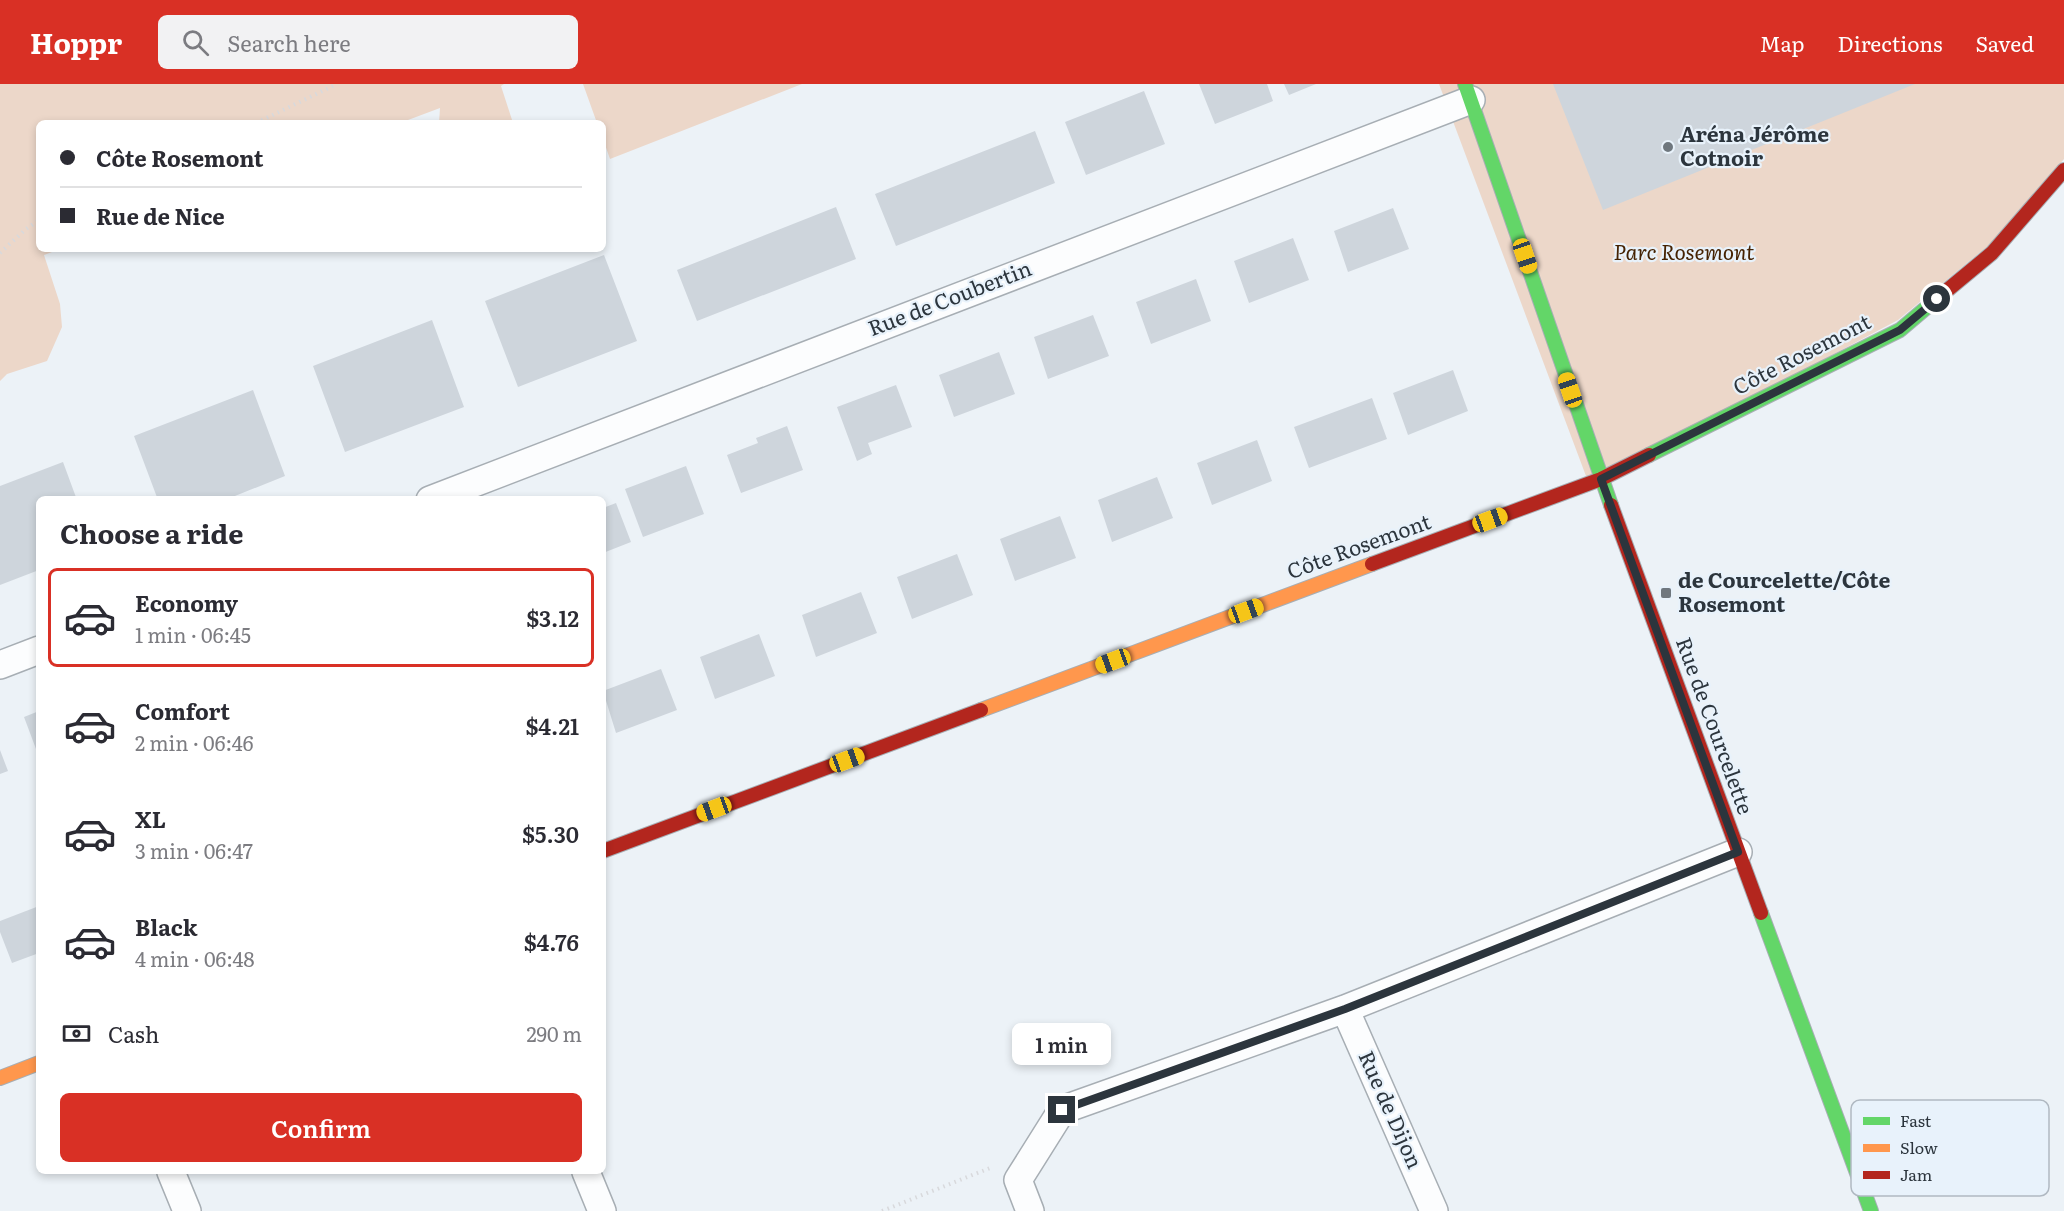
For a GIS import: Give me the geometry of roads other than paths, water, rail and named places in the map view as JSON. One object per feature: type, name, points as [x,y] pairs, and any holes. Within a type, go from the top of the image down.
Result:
[{"type":"street","name":"Rue de Courcelette","points":[[1468,92],[1601,479],[1851,1157]]},
{"type":"street","name":"Rue de Coubertin","points":[[440,496],[1468,92]]},
{"type":"street","name":"Côte Rosemont","points":[[606,850],[1601,479],[1900,330],[1992,254],[2064,171]]},
{"type":"street","points":[[0,665],[36,651]]},
{"type":"street","points":[[1030,1211],[1018,1180],[1062,1110],[1345,1009],[1738,852]]},
{"type":"street","name":"Rue de Dijon","points":[[1345,1009],[1434,1211]]},
{"type":"street","points":[[0,1078],[36,1064]]},
{"type":"street","points":[[172,1174],[187,1211]]},
{"type":"street","points":[[587,1174],[602,1211]]},
{"type":"street","name":"Rue de Courcelette","points":[[1865,1196],[1871,1211]]},
{"type":"place","name":"Aréna Jérôme Cotnoir","points":[[1668,147]]},
{"type":"place","name":"de Courcelette/Côte Rosemont","points":[[1666,593]]},
{"type":"park label","name":"Parc Rosemont","points":[[1684,253]]}]
